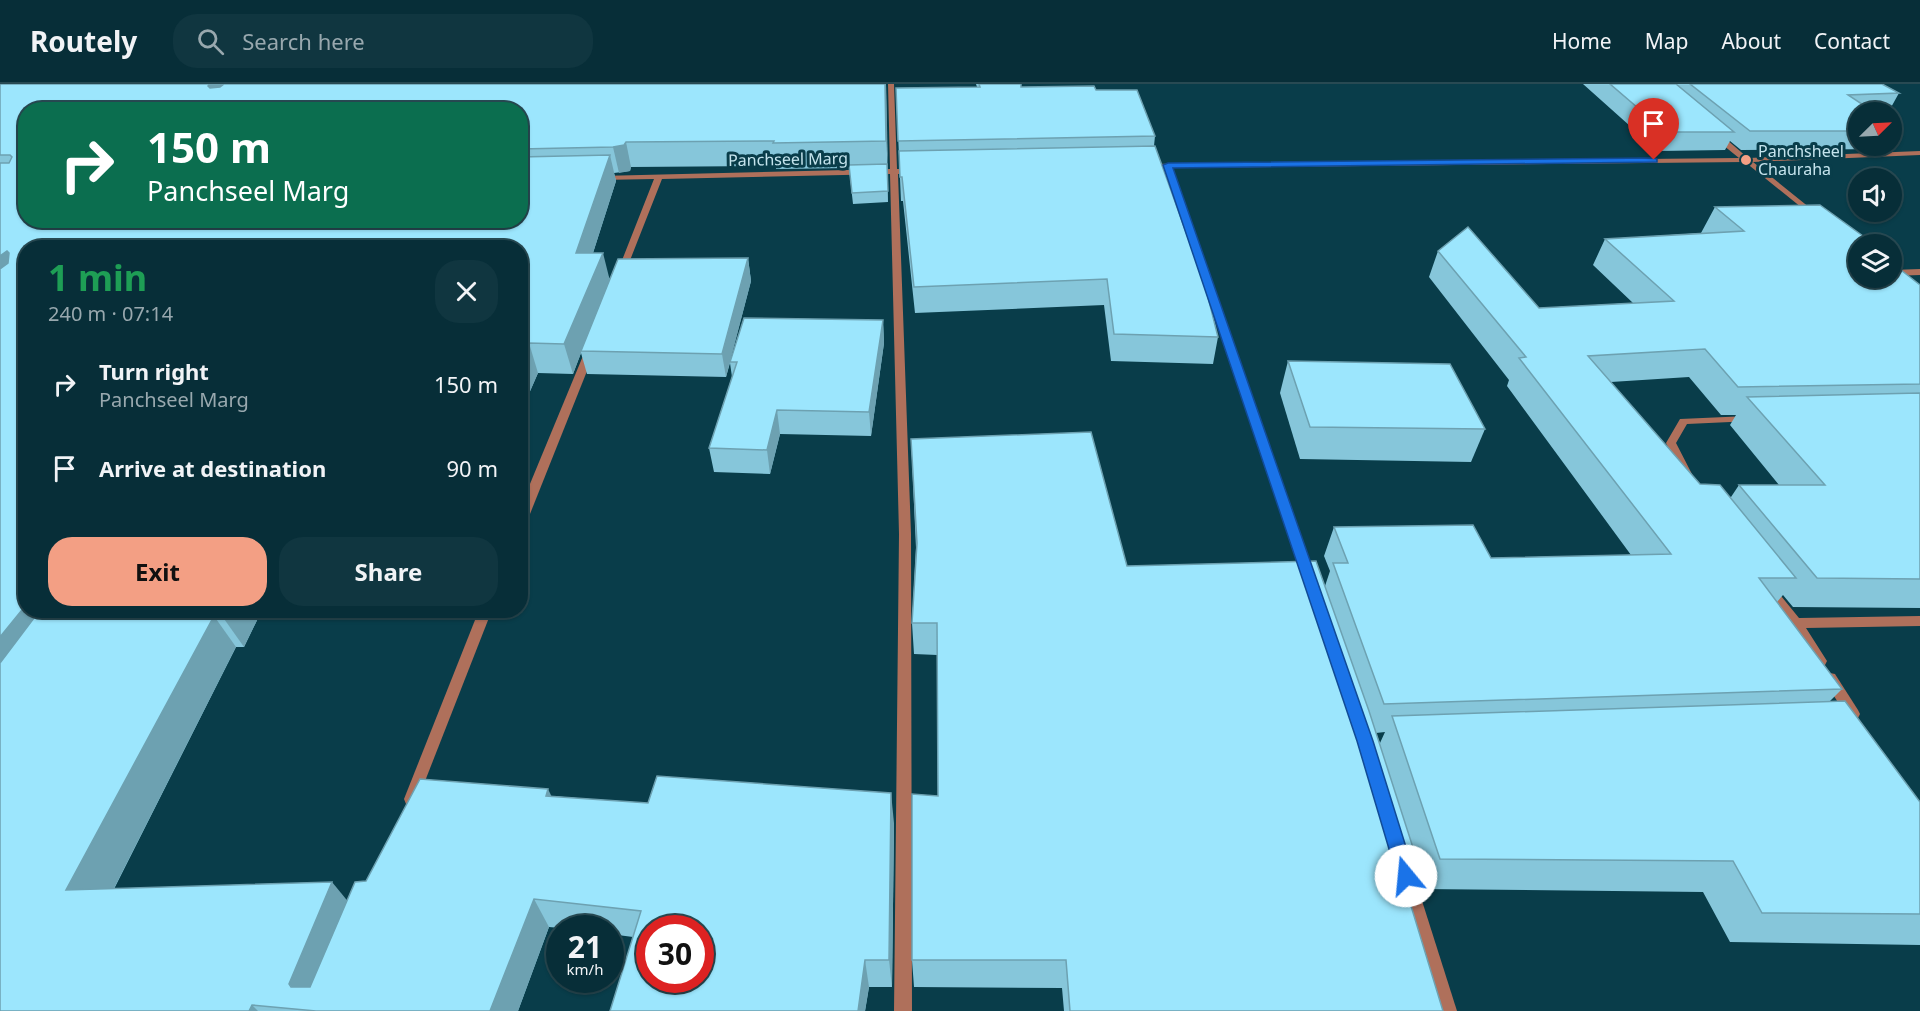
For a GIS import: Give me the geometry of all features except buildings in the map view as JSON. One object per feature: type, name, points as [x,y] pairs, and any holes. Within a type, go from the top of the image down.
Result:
[{"type":"street","points":[[891,84],[905,534],[903,1011]]},
{"type":"street","points":[[1709,129],[1815,217]]},
{"type":"street","points":[[1132,166],[1746,160],[1920,153]]},
{"type":"street","points":[[1168,165],[1311,583]]},
{"type":"street","name":"Panchseel Marg","points":[[590,178],[918,171]]},
{"type":"street","points":[[616,285],[659,177]]},
{"type":"street","points":[[1902,273],[1920,272]]},
{"type":"street","points":[[528,504],[594,340]]},
{"type":"street","points":[[1694,492],[1671,443],[1684,421],[1755,419]]},
{"type":"street","points":[[1760,576],[1796,623],[1859,724],[1847,724]]},
{"type":"street","points":[[406,811],[483,618]]},
{"type":"street","points":[[1796,623],[1920,621]]},
{"type":"street","points":[[1400,854],[1448,1011]]},
{"type":"place","name":"Panchsheel Chauraha","points":[[1746,160]]},
{"type":"route","points":[[1406,876],[1365,741],[1168,165],[1654,160]]}]
